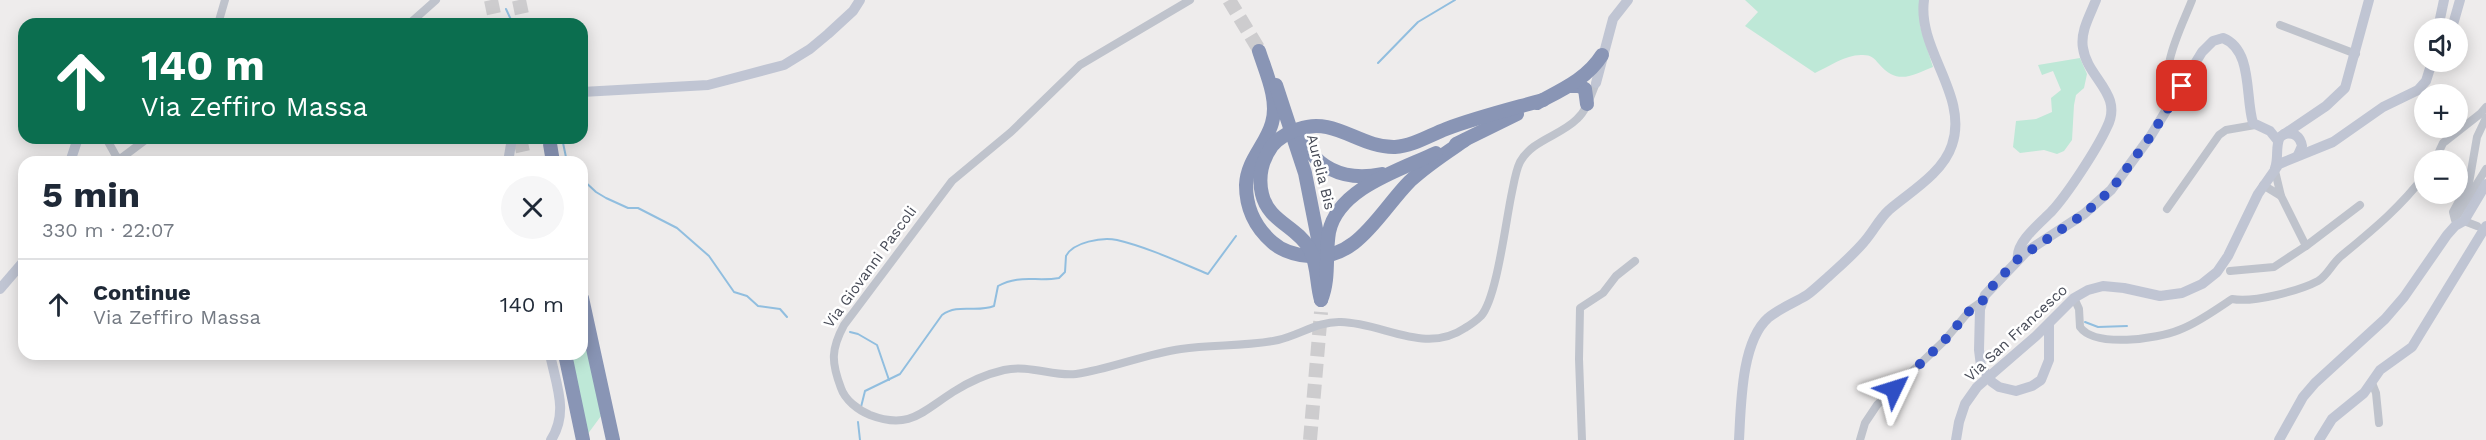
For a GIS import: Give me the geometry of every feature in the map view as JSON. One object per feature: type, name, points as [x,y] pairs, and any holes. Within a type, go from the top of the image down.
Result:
[{"type":"highway","name":"Aurelia Bis","points":[[1321,306],[1322,278],[1315,263],[1320,249],[1298,136],[1286,96],[1258,50],[1270,86],[1274,111],[1273,122],[1247,173],[1247,198],[1259,228],[1267,238],[1285,251],[1306,256],[1324,257],[1346,250],[1361,238],[1411,180],[1465,140]]},
{"type":"highway","points":[[1543,100],[1467,122],[1411,144],[1395,147],[1372,143],[1328,126],[1308,126],[1285,135],[1275,143],[1266,156],[1261,174],[1261,190],[1266,205],[1276,219],[1302,239],[1320,249],[1335,217],[1349,198],[1363,188],[1465,140],[1543,100],[1574,83],[1592,68],[1602,55]]},
{"type":"highway","points":[[1574,83],[1596,82]]},
{"type":"highway","points":[[1574,83],[1584,89],[1587,104]]},
{"type":"highway","points":[[1298,136],[1324,165],[1349,176],[1384,174],[1422,160]]},
{"type":"highway","points":[[549,144],[552,156]]},
{"type":"highway","points":[[588,325],[613,440]]},
{"type":"highway","points":[[565,360],[583,440]]},
{"type":"street","points":[[220,18],[225,0]]},
{"type":"street","points":[[416,18],[436,0]]},
{"type":"street","points":[[588,92],[708,85],[784,65],[794,61],[828,34],[853,11],[860,0]]},
{"type":"street","name":"Via Giovanni Pascoli","points":[[1190,0],[1080,65],[1011,132],[952,181],[844,325],[833,345],[834,370],[843,395],[862,412],[887,421],[911,419],[932,408],[953,392],[1006,369],[1038,369],[1073,375],[1179,349],[1259,343],[1280,339],[1325,323],[1344,322],[1412,338],[1433,340],[1451,336],[1482,316],[1486,306],[1495,282],[1504,229],[1520,162],[1534,146],[1578,119],[1596,82],[1613,19],[1628,0]]},
{"type":"street","points":[[1739,440],[1750,349],[1759,329],[1767,319],[1786,305],[1808,295],[1829,276],[1863,243],[1885,214],[1936,170],[1952,147],[1953,107],[1929,40],[1925,24],[1924,0]]},
{"type":"street","points":[[2018,259],[2020,247],[2056,205],[2104,134],[2111,119],[2112,103],[2088,63],[2082,47],[2084,32],[2096,0]]},
{"type":"street","points":[[2172,103],[2169,95],[2168,64],[2192,0]]},
{"type":"street","points":[[2280,142],[2298,124],[2341,94],[2348,83],[2369,0]]},
{"type":"street","points":[[2440,18],[2444,0]]},
{"type":"street","points":[[2455,18],[2460,0]]},
{"type":"street","points":[[2280,25],[2356,54]]},
{"type":"street","points":[[2049,324],[2048,367],[2041,380],[2032,386],[2016,391],[1999,387],[1985,374],[1979,358],[1979,323],[1982,302],[1987,292],[2018,259],[2084,214],[2111,190],[2150,137],[2207,46],[2216,39],[2223,38],[2232,42],[2241,57],[2250,111],[2259,126],[2280,142],[2283,156],[2294,157],[2302,146],[2299,138],[2294,134],[2280,142]]},
{"type":"street","points":[[2428,77],[2429,72]]},
{"type":"street","name":"Via San Francesco","points":[[2275,168],[2294,157],[2322,147],[2343,136],[2383,107],[2418,90],[2432,72]]},
{"type":"street","points":[[2440,150],[2443,144],[2486,107]]},
{"type":"street","points":[[2319,440],[2332,419],[2364,393],[2380,370],[2412,347],[2482,229],[2458,222],[2453,212],[2469,183],[2477,137],[2486,118]]},
{"type":"street","points":[[2167,209],[2219,135],[2226,130],[2259,126],[2276,129],[2298,124]]},
{"type":"street","name":"Via San Francesco","points":[[1956,440],[1965,404],[1977,387],[2036,336],[2074,298],[2088,290],[2103,286],[2160,296],[2182,293],[2202,284],[2217,272],[2228,256],[2263,185],[2275,168],[2280,142]]},
{"type":"street","points":[[124,156],[140,144]]},
{"type":"street","points":[[2275,168],[2281,196],[2306,246]]},
{"type":"street","points":[[2458,222],[2486,169]]},
{"type":"street","points":[[2278,440],[2303,397],[2314,383],[2385,319],[2404,297],[2486,184]]},
{"type":"street","points":[[2263,185],[2281,196]]},
{"type":"street","points":[[2074,298],[2079,309],[2080,327],[2088,335],[2126,340],[2171,333],[2190,325],[2232,299],[2241,301],[2269,296],[2321,279],[2339,257],[2381,224],[2414,188]]},
{"type":"street","points":[[2230,271],[2274,267],[2360,205]]},
{"type":"street","points":[[1582,440],[1580,308],[1603,293],[1616,276],[1635,261]]},
{"type":"street","points":[[0,289],[18,268]]},
{"type":"street","points":[[1860,440],[1865,423],[1877,405],[1944,341],[1971,309],[1982,302]]},
{"type":"street","points":[[2036,336],[2049,355]]},
{"type":"street","points":[[551,360],[562,414],[551,440]]},
{"type":"street","points":[[2372,382],[2376,393],[2379,423]]},
{"type":"green space","points":[[1745,0],[1919,0],[1920,26],[1933,67],[1911,76],[1898,77],[1886,71],[1870,56],[1857,55],[1844,58],[1815,73],[1745,26],[1758,12]]},
{"type":"green space","points":[[2080,58],[2087,74],[2084,88],[2076,95],[2072,140],[2064,151],[2057,154],[2044,150],[2020,153],[2013,147],[2016,121],[2036,119],[2052,112],[2051,98],[2061,90],[2053,71],[2042,75],[2038,65]]},
{"type":"green space","points":[[588,352],[601,416],[587,435],[572,360],[588,360]]},
{"type":"waterway","points":[[1378,63],[1418,22],[1455,0]]},
{"type":"waterway","points":[[506,9],[510,18]]},
{"type":"waterway","points":[[563,144],[566,156]]},
{"type":"waterway","points":[[588,185],[606,198],[628,208],[638,208],[677,228],[709,256],[734,292],[747,296],[758,306],[780,309],[787,317]]},
{"type":"waterway","points":[[861,407],[865,391],[900,374],[942,315],[948,311],[994,306],[998,286],[1006,282],[1021,279],[1059,278],[1065,272],[1066,256],[1081,244],[1104,239],[1117,240],[1208,274],[1236,236]]},
{"type":"waterway","points":[[2085,322],[2098,327],[2127,326]]},
{"type":"waterway","points":[[850,332],[877,345],[889,380]]},
{"type":"waterway","points":[[858,422],[860,440]]},
{"type":"tunnel","points":[[491,0],[495,18]]},
{"type":"tunnel","points":[[519,0],[523,18]]},
{"type":"tunnel","points":[[1229,0],[1258,48]]},
{"type":"tunnel","points":[[521,144],[524,156]]},
{"type":"tunnel","points":[[1310,440],[1321,312]]},
{"type":"route","points":[[1894,389],[1916,371],[1976,304],[1982,302],[1987,292],[2018,259],[2084,214],[2111,190],[2150,137],[2182,86]]}]
